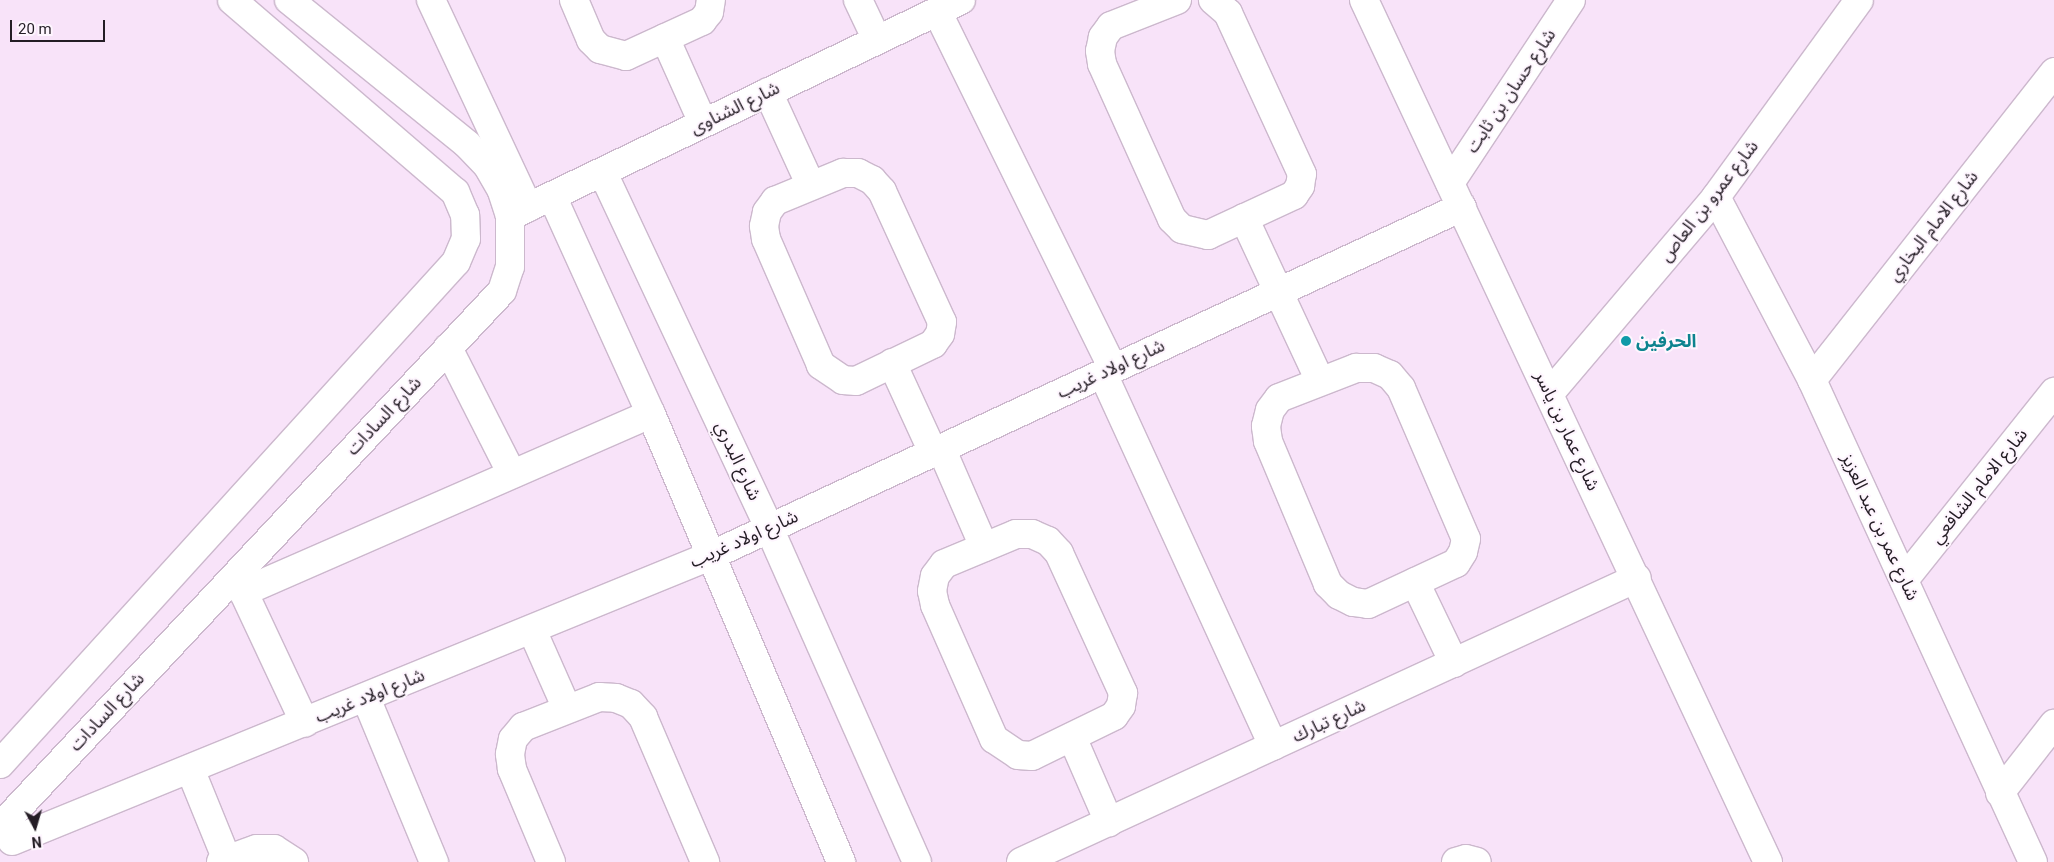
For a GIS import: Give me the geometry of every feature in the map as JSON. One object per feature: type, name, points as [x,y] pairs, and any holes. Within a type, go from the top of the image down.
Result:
[{"type":"street","points":[[0,764],[456,262],[466,239],[465,214],[455,192],[232,0]]},
{"type":"street","name":"شارع السادات","points":[[9,838],[448,348],[502,291],[510,258],[530,207],[501,189],[487,165],[467,144],[289,0]]},
{"type":"street","points":[[430,0],[530,207],[651,414],[841,862]]},
{"type":"street","points":[[574,0],[591,40],[613,54],[626,56],[702,21],[709,12],[711,0]]},
{"type":"street","points":[[858,0],[877,40]]},
{"type":"street","points":[[1177,0],[1148,5],[1111,26],[1103,37],[1100,50],[1102,64],[1172,219],[1182,229],[1195,234],[1208,235],[1294,195],[1300,186],[1302,174],[1228,13],[1212,0]]},
{"type":"street","name":"شارع عمار بن ياسر","points":[[1364,0],[1637,578],[1768,862]]},
{"type":"street","name":"شارع حسان بن ثابت","points":[[1450,183],[1571,0]]},
{"type":"street","name":"شارع عمرو بن العاص","points":[[1550,393],[1716,197],[1848,3]]},
{"type":"street","points":[[949,6],[1273,746]]},
{"type":"street","name":"شارع الشناوى","points":[[530,207],[949,6]]},
{"type":"street","points":[[665,38],[702,123]]},
{"type":"street","name":"شارع الامام البخاري","points":[[1812,380],[2054,72]]},
{"type":"street","points":[[768,92],[811,186]]},
{"type":"street","name":"شارع البدري","points":[[602,173],[769,528],[917,862]]},
{"type":"street","points":[[843,173],[858,173],[872,180],[882,191],[939,311],[942,322],[940,334],[933,344],[892,363],[856,381],[843,380],[821,364],[766,239],[764,226],[767,212],[775,201],[843,173]]},
{"type":"street","name":"شارع عمر بن عبد العزيز","points":[[1716,197],[1812,380],[2033,862]]},
{"type":"street","name":"شارع اولاد غريب","points":[[9,838],[190,769],[710,556],[1462,207]]},
{"type":"street","points":[[1244,218],[1320,382]]},
{"type":"street","points":[[448,348],[512,474]]},
{"type":"street","points":[[892,363],[984,547]]},
{"type":"street","points":[[1356,368],[1374,368],[1390,375],[1401,388],[1466,539],[1463,552],[1456,563],[1415,582],[1368,604],[1353,602],[1339,595],[1328,584],[1268,441],[1266,426],[1270,410],[1279,398],[1356,368]]},
{"type":"street","name":"شارع الامام الشافعي","points":[[1904,580],[2054,392]]},
{"type":"street","points":[[304,723],[239,583],[512,474],[651,414]]},
{"type":"street","points":[[1016,534],[1032,534],[1048,541],[1059,553],[1120,680],[1123,693],[1121,706],[1114,716],[1072,736],[1032,756],[1018,755],[994,739],[935,605],[932,591],[935,576],[944,564],[1016,534]]},
{"type":"street","name":"شارع تبارك","points":[[1021,862],[1637,578]]},
{"type":"street","points":[[1415,582],[1454,663]]},
{"type":"street","points":[[532,630],[567,709]]},
{"type":"street","points":[[551,862],[512,769],[510,754],[513,739],[523,727],[599,697],[616,698],[631,704],[643,717],[705,862]]},
{"type":"street","points":[[366,698],[434,862]]},
{"type":"street","points":[[2000,792],[2054,724]]},
{"type":"street","points":[[1072,736],[1109,822]]},
{"type":"street","points":[[190,769],[224,861],[257,849],[274,849],[294,862]]},
{"type":"street","points":[[1456,862],[1466,859],[1477,862]]},
{"type":"place","name":"الحرفين","points":[[1626,341]]}]
